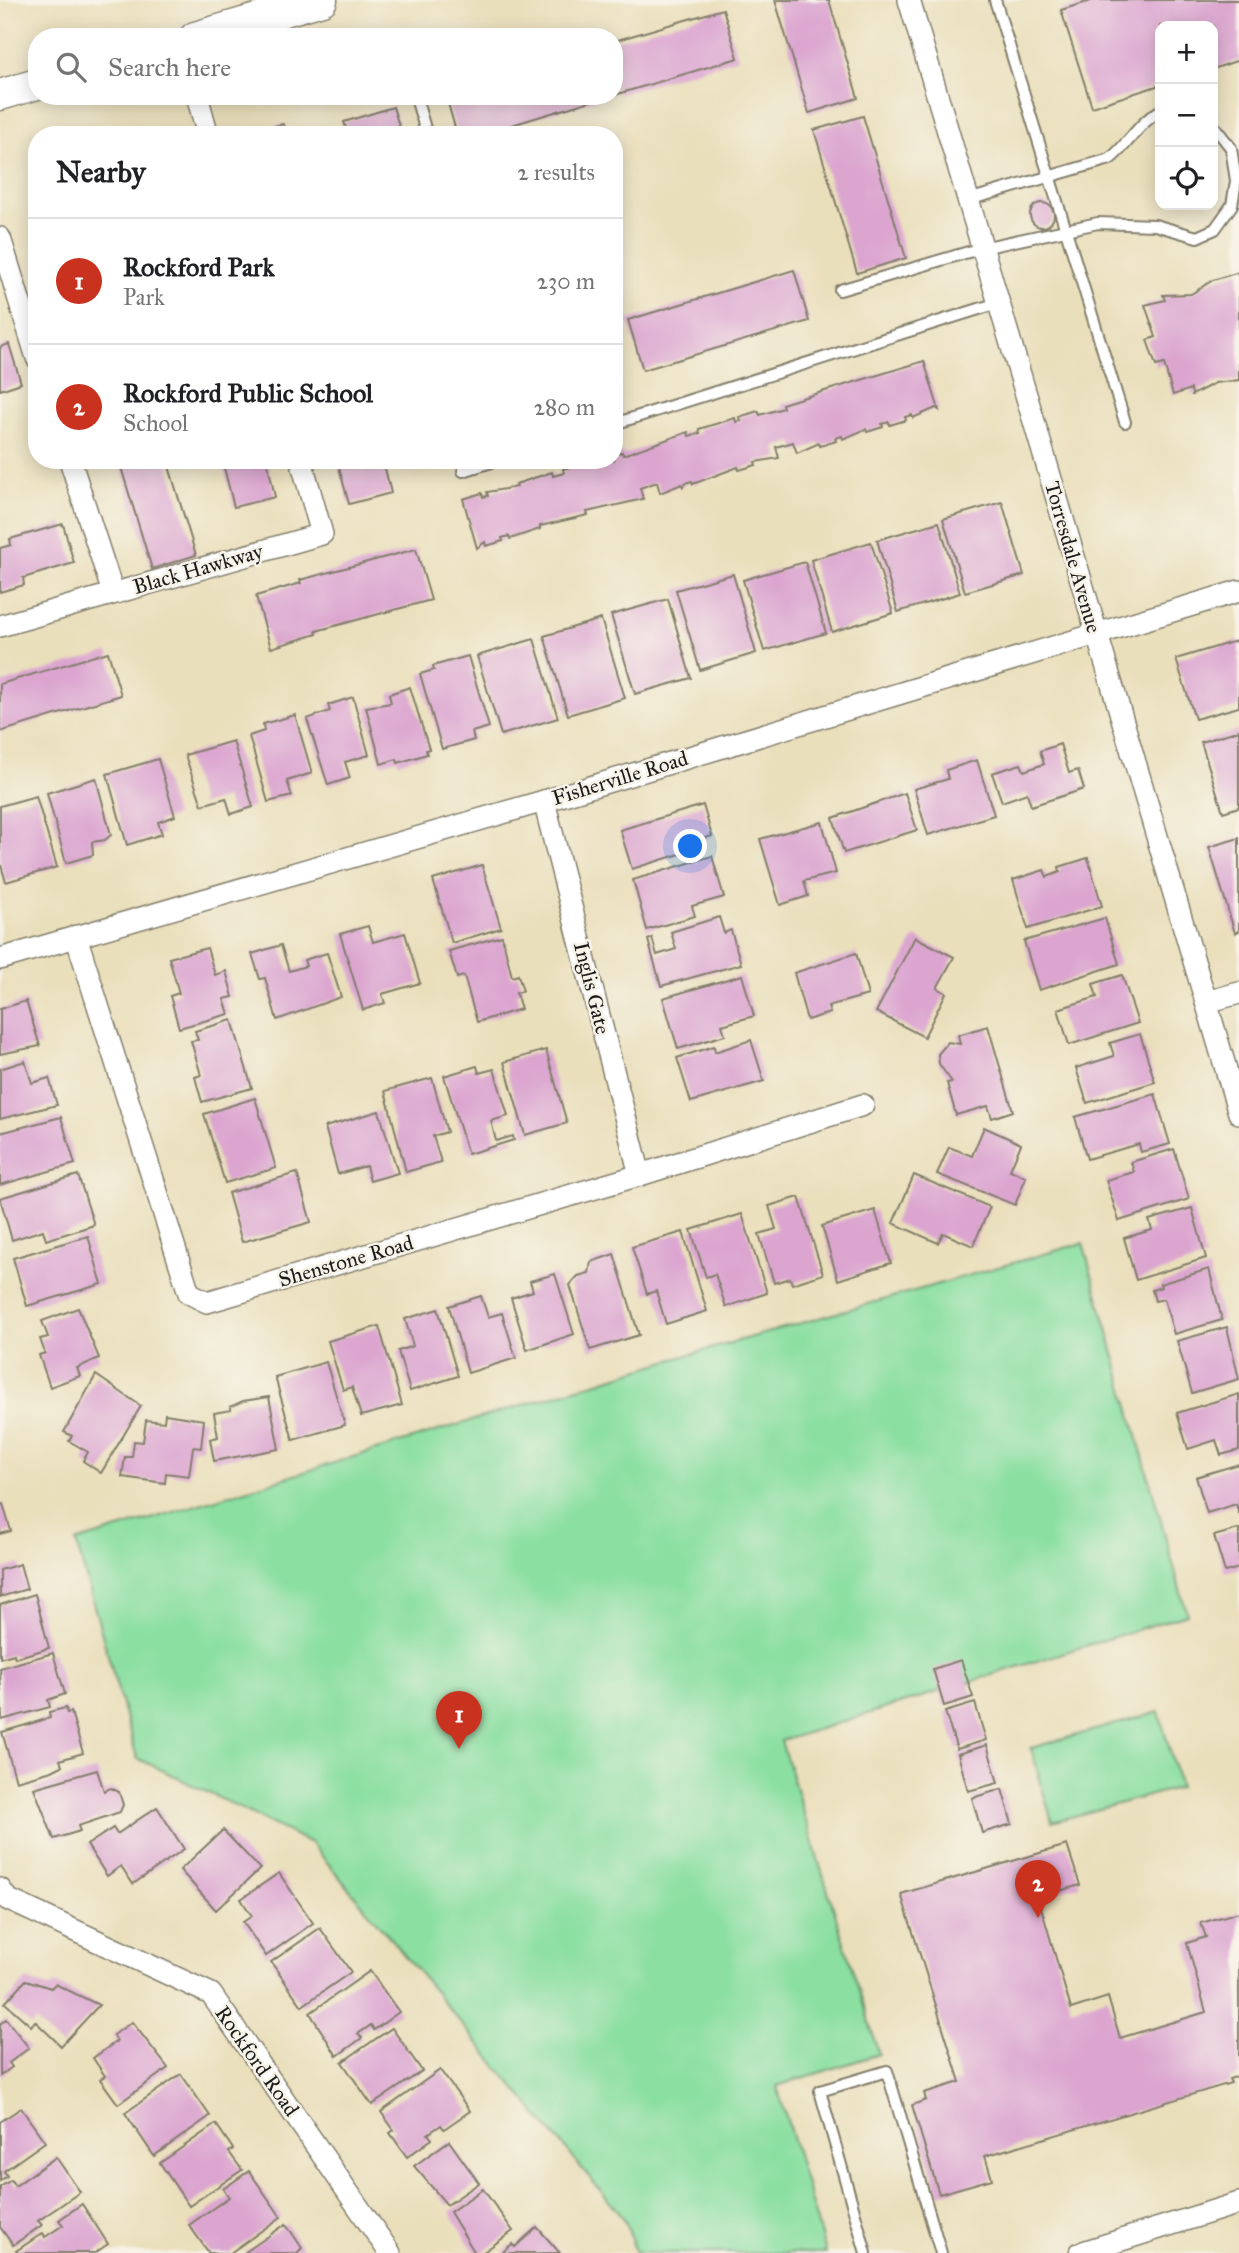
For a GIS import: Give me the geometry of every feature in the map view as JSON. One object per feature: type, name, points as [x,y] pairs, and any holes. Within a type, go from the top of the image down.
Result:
[{"type":"main road","points":[[226,28],[322,0]]},
{"type":"main road","points":[[0,95],[28,87]]},
{"type":"street","name":"Torresdale Avenue","points":[[909,0],[1239,1113]]},
{"type":"street","points":[[200,105],[205,126]]},
{"type":"street","points":[[0,238],[9,302],[28,340]]},
{"type":"street","points":[[73,469],[113,593]]},
{"type":"street","name":"Black Hawkway","points":[[0,626],[322,534],[304,469]]},
{"type":"street","name":"Fisherville Road","points":[[0,959],[544,801],[1239,592]]},
{"type":"street","name":"Inglis Gate","points":[[544,801],[640,1175]]},
{"type":"street","name":"Shenstone Road","points":[[76,936],[189,1293],[207,1302],[640,1175],[863,1105]]},
{"type":"street","points":[[1206,1002],[1239,993]]},
{"type":"street","name":"Rockford Road","points":[[2,1898],[211,1994],[390,2253]]},
{"type":"street","points":[[1080,2253],[1239,2203]]},
{"type":"lane","points":[[995,0],[1125,422]]},
{"type":"lane","points":[[418,105],[424,126]]},
{"type":"lane","points":[[968,200],[1052,178],[1110,159],[1126,147],[1148,117],[1155,114]]},
{"type":"lane","points":[[841,290],[982,248],[1098,223],[1155,225],[1197,237],[1216,229],[1232,205],[1236,181],[1231,148],[1218,131]]},
{"type":"lane","points":[[623,421],[998,303]]},
{"type":"lane","points":[[463,471],[469,469]]},
{"type":"lane","points":[[866,2253],[820,2091],[887,2071],[941,2253]]},
{"type":"green space","points":[[1083,1243],[1187,1614],[781,1741],[879,2054],[777,2086],[826,2253],[636,2253],[625,2220],[311,1843],[137,1758],[76,1542],[660,1363]]},
{"type":"green space","points":[[1159,1712],[1180,1787],[1052,1822],[1031,1748]]},
{"type":"building","points":[[775,0],[829,0],[858,98],[809,113]]},
{"type":"building","points":[[1094,0],[1239,0],[1239,60],[1218,67],[1218,21],[1155,21],[1155,87],[1092,107],[1061,10]]},
{"type":"building","points":[[723,9],[738,58],[623,92],[623,38]]},
{"type":"building","points":[[449,105],[578,105],[509,126],[454,126]]},
{"type":"building","points":[[393,107],[399,126],[345,126],[344,122]]},
{"type":"building","points":[[863,116],[906,258],[857,273],[814,130]]},
{"type":"building","points":[[1042,203],[1050,207],[1054,215],[1050,223],[1042,227],[1034,223],[1030,215],[1034,207]]},
{"type":"building","points":[[794,270],[809,321],[643,370],[628,320]]},
{"type":"building","points":[[1239,272],[1239,380],[1215,383],[1192,395],[1191,389],[1173,395],[1164,364],[1156,366],[1147,340],[1156,337],[1145,305],[1165,300],[1163,295],[1191,294],[1213,280]]},
{"type":"building","points":[[9,344],[21,383],[0,390],[0,347]]},
{"type":"building","points":[[924,361],[939,410],[936,408],[913,418],[912,415],[905,417],[906,420],[890,425],[889,422],[882,424],[883,427],[867,432],[866,429],[843,439],[842,436],[835,438],[836,441],[820,446],[819,443],[797,453],[793,442],[776,447],[779,458],[755,462],[756,465],[739,470],[738,467],[660,493],[657,482],[640,488],[643,499],[540,526],[540,529],[510,539],[509,536],[502,538],[503,541],[486,546],[485,542],[477,548],[463,499],[482,493],[483,497],[488,496],[487,492],[517,487],[516,484],[552,472],[553,476],[564,473],[563,469],[623,469],[623,455],[688,432],[689,436],[700,433],[699,429],[735,418],[736,422],[741,421],[739,417],[758,411],[760,415],[783,408],[782,404]]},
{"type":"building","points":[[122,469],[170,469],[196,555],[152,569]]},
{"type":"building","points":[[224,469],[269,469],[275,497],[234,507]]},
{"type":"building","points":[[339,469],[385,469],[391,493],[349,504]]},
{"type":"building","points":[[1002,502],[1024,575],[965,592],[943,519]]},
{"type":"building","points":[[939,522],[960,593],[898,612],[877,540]]},
{"type":"building","points":[[63,524],[74,563],[23,578],[24,585],[0,592],[0,548],[11,545],[10,539]]},
{"type":"building","points":[[871,542],[893,613],[832,632],[811,560]]},
{"type":"building","points":[[416,549],[431,600],[316,631],[317,634],[271,648],[256,596],[301,583],[300,580]]},
{"type":"building","points":[[805,562],[826,633],[764,651],[743,580]]},
{"type":"building","points":[[733,574],[756,653],[700,670],[676,590]]},
{"type":"building","points":[[668,599],[691,678],[635,694],[611,615]]},
{"type":"building","points":[[601,619],[625,698],[568,715],[544,636]]},
{"type":"building","points":[[534,639],[558,718],[501,735],[477,656]]},
{"type":"building","points":[[1239,640],[1239,707],[1195,719],[1176,659]]},
{"type":"building","points":[[108,652],[121,695],[0,732],[0,684]]},
{"type":"building","points":[[468,656],[489,727],[472,732],[474,740],[442,749],[420,674],[434,670],[433,666]]},
{"type":"building","points":[[410,687],[429,749],[426,750],[427,754],[398,763],[397,759],[381,764],[366,707],[391,703],[389,694]]},
{"type":"building","points":[[353,697],[369,755],[345,762],[350,778],[328,785],[307,719],[330,711],[328,705]]},
{"type":"building","points":[[295,715],[312,773],[287,781],[292,796],[268,802],[249,736],[264,731],[263,724]]},
{"type":"building","points":[[1239,730],[1239,807],[1223,812],[1201,742]]},
{"type":"building","points":[[233,741],[253,807],[231,814],[226,798],[202,805],[185,755]]},
{"type":"building","points":[[1060,744],[1069,773],[1078,770],[1084,789],[1031,806],[1027,793],[1002,802],[992,773],[1021,764],[1024,771],[1044,764],[1040,751]]},
{"type":"building","points":[[158,759],[175,816],[158,822],[162,834],[127,845],[107,774]]},
{"type":"building","points":[[977,760],[994,815],[928,835],[914,789],[948,779],[946,770]]},
{"type":"building","points":[[96,778],[111,835],[105,840],[92,842],[93,855],[66,863],[47,793]]},
{"type":"building","points":[[905,793],[917,830],[844,853],[833,818]]},
{"type":"building","points":[[36,796],[57,867],[6,882],[0,862],[0,806]]},
{"type":"building","points":[[703,805],[712,836],[691,842],[693,850],[632,869],[620,830]]},
{"type":"building","points":[[822,822],[836,873],[804,881],[808,896],[780,905],[760,839]]},
{"type":"building","points":[[1239,838],[1239,931],[1235,933],[1209,847]]},
{"type":"building","points":[[712,856],[724,897],[692,906],[695,916],[647,930],[633,880]]},
{"type":"building","points":[[1088,858],[1102,906],[1028,929],[1013,880],[1044,870],[1047,877],[1060,872],[1059,867]]},
{"type":"building","points":[[482,865],[501,928],[452,943],[433,880]]},
{"type":"building","points":[[719,917],[724,933],[731,930],[741,964],[661,986],[648,940],[652,938],[657,955],[676,949],[671,932]]},
{"type":"building","points":[[1105,918],[1119,964],[1039,990],[1024,941]]},
{"type":"building","points":[[368,926],[373,942],[405,933],[420,983],[382,994],[385,1003],[363,1010],[340,934]]},
{"type":"building","points":[[502,936],[512,977],[518,975],[523,991],[516,993],[521,1009],[477,1022],[464,976],[457,978],[449,951]]},
{"type":"building","points":[[915,937],[954,957],[937,988],[946,993],[924,1037],[876,1012]]},
{"type":"building","points":[[281,945],[289,971],[306,966],[304,960],[327,953],[341,997],[277,1020],[265,978],[260,979],[252,954]]},
{"type":"building","points":[[207,948],[215,975],[226,971],[233,997],[224,999],[229,1014],[179,1028],[170,996],[179,993],[169,958]]},
{"type":"building","points":[[856,953],[868,995],[828,1006],[830,1013],[807,1020],[794,973]]},
{"type":"building","points":[[742,975],[754,1016],[722,1025],[725,1035],[678,1049],[663,998]]},
{"type":"building","points":[[1122,975],[1138,1023],[1069,1045],[1058,1009],[1097,997],[1093,984]]},
{"type":"building","points":[[26,1001],[40,1046],[0,1054],[0,1009]]},
{"type":"building","points":[[232,1020],[252,1088],[202,1102],[195,1077],[201,1075],[191,1041],[198,1040],[195,1031]]},
{"type":"building","points":[[988,1026],[1013,1111],[992,1118],[988,1106],[956,1115],[947,1083],[952,1082],[939,1064],[938,1054],[948,1042],[960,1044],[958,1035]]},
{"type":"building","points":[[1140,1034],[1155,1082],[1087,1103],[1076,1068],[1114,1056],[1110,1043]]},
{"type":"building","points":[[751,1040],[764,1081],[691,1102],[677,1058],[714,1046],[715,1052]]},
{"type":"building","points":[[546,1050],[567,1123],[525,1135],[504,1062]]},
{"type":"building","points":[[25,1061],[32,1083],[49,1078],[57,1105],[0,1119],[0,1069]]},
{"type":"building","points":[[477,1066],[479,1073],[494,1069],[508,1116],[491,1121],[496,1141],[513,1136],[514,1140],[468,1154],[444,1076]]},
{"type":"building","points":[[432,1078],[447,1132],[433,1136],[441,1162],[406,1172],[385,1091]]},
{"type":"building","points":[[1155,1094],[1170,1144],[1141,1152],[1139,1144],[1087,1159],[1075,1117]]},
{"type":"building","points":[[255,1098],[276,1168],[225,1183],[204,1114]]},
{"type":"building","points":[[379,1111],[398,1173],[370,1181],[366,1166],[338,1174],[325,1127]]},
{"type":"building","points":[[61,1117],[75,1164],[0,1185],[0,1133]]},
{"type":"building","points":[[984,1127],[1021,1144],[1010,1170],[1026,1177],[1015,1205],[937,1174],[949,1147],[972,1156]]},
{"type":"building","points":[[1174,1149],[1189,1199],[1119,1221],[1106,1180],[1134,1172],[1131,1162]]},
{"type":"building","points":[[297,1173],[311,1222],[242,1242],[228,1193]]},
{"type":"building","points":[[78,1175],[94,1225],[46,1240],[43,1230],[12,1240],[0,1198]]},
{"type":"building","points":[[914,1175],[990,1207],[973,1246],[943,1233],[938,1243],[893,1223]]},
{"type":"building","points":[[799,1197],[823,1274],[792,1284],[790,1278],[774,1283],[759,1234],[776,1229],[769,1206]]},
{"type":"building","points":[[1192,1208],[1206,1258],[1136,1280],[1124,1238],[1152,1230],[1149,1220]]},
{"type":"building","points":[[875,1210],[891,1263],[838,1280],[822,1226]]},
{"type":"building","points":[[742,1214],[767,1293],[726,1307],[715,1274],[706,1277],[691,1230]]},
{"type":"building","points":[[683,1232],[707,1311],[666,1324],[656,1291],[647,1294],[632,1247]]},
{"type":"building","points":[[88,1236],[102,1284],[27,1306],[13,1258]]},
{"type":"building","points":[[614,1254],[639,1335],[590,1350],[570,1285],[578,1276],[589,1273],[591,1262]]},
{"type":"building","points":[[1209,1269],[1222,1320],[1174,1334],[1164,1299],[1155,1301],[1152,1290],[1161,1287],[1160,1284]]},
{"type":"building","points":[[555,1274],[574,1334],[527,1350],[511,1298],[533,1291],[530,1281]]},
{"type":"building","points":[[481,1296],[488,1317],[502,1313],[516,1358],[468,1373],[449,1306]]},
{"type":"building","points":[[78,1308],[99,1358],[77,1368],[80,1376],[50,1387],[39,1355],[45,1353],[40,1339],[48,1337],[42,1321]]},
{"type":"building","points":[[438,1309],[458,1376],[410,1391],[398,1351],[413,1346],[405,1319]]},
{"type":"building","points":[[379,1326],[402,1405],[361,1416],[352,1387],[343,1390],[328,1341]]},
{"type":"building","points":[[1227,1327],[1239,1379],[1192,1393],[1177,1341]]},
{"type":"building","points":[[326,1362],[345,1425],[293,1440],[275,1377]]},
{"type":"building","points":[[96,1375],[141,1406],[101,1473],[83,1461],[88,1452],[69,1441],[72,1436],[64,1432]]},
{"type":"building","points":[[1239,1394],[1239,1450],[1221,1455],[1216,1440],[1188,1449],[1177,1413]]},
{"type":"building","points":[[269,1397],[279,1449],[214,1461],[210,1439],[218,1437],[214,1413],[231,1410],[230,1407],[243,1401]]},
{"type":"building","points":[[165,1414],[204,1420],[201,1448],[193,1447],[189,1476],[166,1473],[165,1483],[122,1477],[125,1457],[132,1457],[134,1441],[143,1442],[146,1420],[164,1422]]},
{"type":"building","points":[[1239,1464],[1239,1514],[1236,1504],[1207,1513],[1196,1477]]},
{"type":"building","points":[[3,1504],[11,1531],[0,1534],[0,1505]]},
{"type":"building","points":[[1239,1529],[1239,1568],[1225,1572],[1214,1536]]},
{"type":"building","points":[[20,1564],[27,1589],[0,1597],[0,1570]]},
{"type":"building","points":[[35,1594],[49,1648],[15,1658],[14,1654],[0,1658],[0,1605]]},
{"type":"building","points":[[53,1653],[65,1694],[48,1700],[50,1707],[2,1720],[0,1668]]},
{"type":"building","points":[[961,1660],[973,1697],[944,1706],[933,1669]]},
{"type":"building","points":[[975,1703],[986,1740],[957,1749],[945,1712]]},
{"type":"building","points":[[66,1708],[67,1713],[71,1712],[83,1753],[60,1760],[62,1766],[52,1771],[16,1781],[2,1732],[50,1718],[49,1712]]},
{"type":"building","points":[[987,1745],[998,1783],[968,1791],[958,1754]]},
{"type":"building","points":[[97,1770],[104,1791],[111,1788],[119,1792],[123,1805],[120,1812],[78,1826],[80,1831],[54,1839],[34,1788]]},
{"type":"building","points":[[1002,1789],[1012,1824],[982,1833],[972,1798]]},
{"type":"building","points":[[157,1807],[184,1849],[133,1884],[121,1866],[107,1876],[87,1845],[113,1828],[117,1834]]},
{"type":"building","points":[[223,1830],[260,1869],[216,1910],[180,1870]]},
{"type":"building","points":[[1067,1845],[1080,1885],[1038,1897],[1071,2009],[1108,1997],[1120,2038],[1206,2012],[1187,1943],[1206,1937],[1201,1923],[1239,1912],[1239,2076],[1229,2079],[1231,2083],[985,2156],[992,2179],[939,2194],[912,2105],[926,2100],[924,2093],[960,2082],[901,1894]]},
{"type":"building","points":[[279,1873],[313,1923],[266,1956],[243,1922],[252,1916],[241,1899]]},
{"type":"building","points":[[320,1928],[351,1972],[302,2006],[271,1962]]},
{"type":"building","points":[[370,1971],[399,2012],[374,2030],[371,2025],[358,2034],[362,2038],[337,2056],[310,2013]]},
{"type":"building","points":[[26,1980],[51,1988],[55,1984],[99,2005],[61,2046],[35,2021],[31,2026],[5,2003]]},
{"type":"building","points":[[6,2019],[29,2048],[9,2063],[12,2067],[0,2076],[0,2024]]},
{"type":"building","points":[[132,2022],[168,2068],[118,2104],[100,2079],[105,2076],[93,2058],[117,2041],[113,2035]]},
{"type":"building","points":[[392,2028],[422,2071],[372,2105],[342,2062]]},
{"type":"building","points":[[440,2070],[470,2111],[444,2129],[441,2125],[428,2134],[432,2139],[407,2157],[390,2133],[394,2130],[381,2112]]},
{"type":"building","points":[[181,2074],[210,2116],[154,2156],[125,2113]]},
{"type":"building","points":[[21,2108],[45,2142],[4,2171],[7,2176],[0,2181],[0,2122]]},
{"type":"building","points":[[216,2124],[233,2149],[229,2152],[242,2170],[189,2206],[160,2163]]},
{"type":"building","points":[[449,2141],[479,2183],[447,2205],[414,2166]]},
{"type":"building","points":[[56,2157],[80,2192],[38,2221],[42,2225],[13,2245],[0,2227],[0,2187],[11,2180],[15,2186]]},
{"type":"building","points":[[249,2171],[281,2217],[230,2253],[209,2253],[189,2225],[229,2197],[223,2189]]},
{"type":"building","points":[[483,2189],[513,2231],[482,2253],[475,2253],[450,2212]]},
{"type":"building","points":[[82,2204],[108,2244],[95,2253],[16,2251],[43,2233],[45,2237],[63,2225],[59,2220]]},
{"type":"building","points":[[286,2224],[302,2248],[297,2253],[244,2253]]},
{"type":"building","points":[[537,2227],[560,2253],[502,2253],[512,2244],[515,2247]]},
{"type":"place","name":"Rockford Park","points":[[459,1749]]},
{"type":"place","name":"Rockford Public School","points":[[1038,1918]]}]
